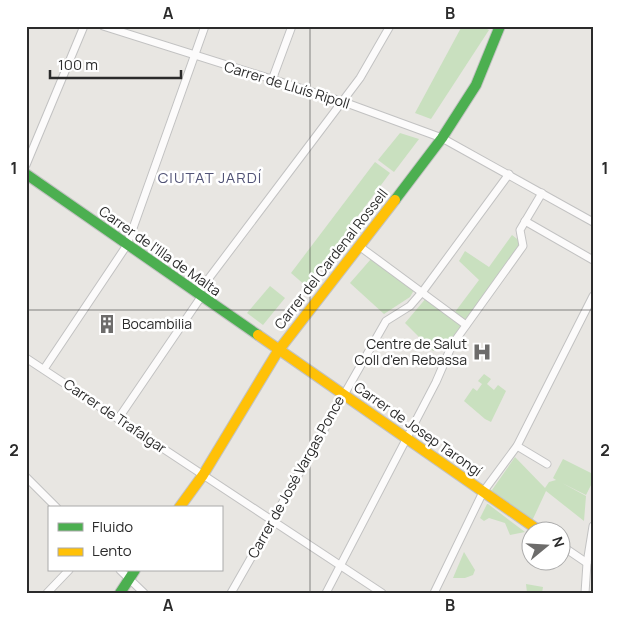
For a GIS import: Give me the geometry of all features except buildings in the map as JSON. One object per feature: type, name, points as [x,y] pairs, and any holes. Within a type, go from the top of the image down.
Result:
[{"type":"street","points":[[26,164],[84,26]]},
{"type":"street","name":"Carrer de Lluís Ripoll","points":[[103,26],[341,101],[442,138],[593,222]]},
{"type":"street","points":[[44,369],[127,245],[205,26]]},
{"type":"street","points":[[272,80],[292,26]]},
{"type":"street","points":[[118,419],[199,295],[341,101],[360,78],[390,26]]},
{"type":"street","name":"Carrer del Cardenal Rossell","points":[[180,506],[203,475],[278,350],[442,138],[476,85],[500,26]]},
{"type":"street","name":"Carrer de l'Illa de Malta","points":[[26,174],[278,350]]},
{"type":"street","name":"Carrer de José Vargas Ponce","points":[[231,593],[386,321],[410,306],[509,174]]},
{"type":"street","points":[[326,593],[407,438],[452,345],[523,246],[520,230],[542,193]]},
{"type":"street","points":[[525,221],[593,260]]},
{"type":"street","points":[[358,246],[466,325]]},
{"type":"street","points":[[434,593],[484,492],[517,446],[593,296]]},
{"type":"street","name":"Carrer de Josep Tarongí","points":[[278,350],[527,522]]},
{"type":"street","name":"Carrer de Trafalgar","points":[[26,358],[341,564],[382,593]]},
{"type":"street","points":[[517,446],[547,464]]},
{"type":"street","points":[[26,477],[55,506]]},
{"type":"street","points":[[585,593],[586,563],[593,526]]},
{"type":"street","points":[[572,553],[586,563]]},
{"type":"street","points":[[47,593],[67,572]]},
{"type":"street","points":[[122,572],[144,593]]},
{"type":"street","points":[[120,593],[134,572]]},
{"type":"green space","points":[[462,26],[481,26],[489,30],[431,119],[415,113]]},
{"type":"green space","points":[[400,133],[419,139],[394,172],[378,160]]},
{"type":"green space","points":[[375,162],[390,173],[306,286],[291,273]]},
{"type":"green space","points":[[512,235],[521,242],[521,246],[450,345],[444,345],[433,351],[405,323],[427,297],[452,316],[479,280],[459,261],[465,251],[489,267]]},
{"type":"green space","points":[[371,259],[414,290],[410,297],[384,314],[350,283]]},
{"type":"green space","points":[[270,286],[285,298],[263,325],[247,313]]},
{"type":"green space","points":[[484,374],[491,379],[487,384],[494,390],[498,385],[506,391],[491,422],[464,401],[473,388],[477,391],[482,384],[478,381]]},
{"type":"green space","points":[[515,457],[545,488],[549,482],[556,480],[553,478],[563,459],[593,474],[593,481],[586,495],[562,483],[586,496],[584,521],[546,491],[532,521],[494,493],[492,490]]},
{"type":"green space","points":[[488,504],[522,530],[522,533],[510,535],[505,523],[489,518],[484,521],[480,518]]},
{"type":"green space","points":[[464,552],[475,570],[473,575],[465,578],[453,578]]},
{"type":"green space","points":[[526,584],[543,587],[542,593],[527,593]]},
{"type":"traffic: fast","points":[[395,200],[442,138],[476,85],[500,26]]},
{"type":"traffic: fast","points":[[26,174],[258,335]]},
{"type":"traffic: fast","points":[[120,593],[134,572]]},
{"type":"traffic: slow","points":[[180,506],[203,475],[278,351],[395,200]]},
{"type":"traffic: slow","points":[[258,335],[527,522]]},
{"type":"place","name":"Bocambilia","points":[[107,324]]},
{"type":"place","name":"Centre de Salut Coll d'en Rebassa","points":[[482,352]]},
{"type":"district","name":"CIUTAT JARDÍ","points":[[210,178]]}]
